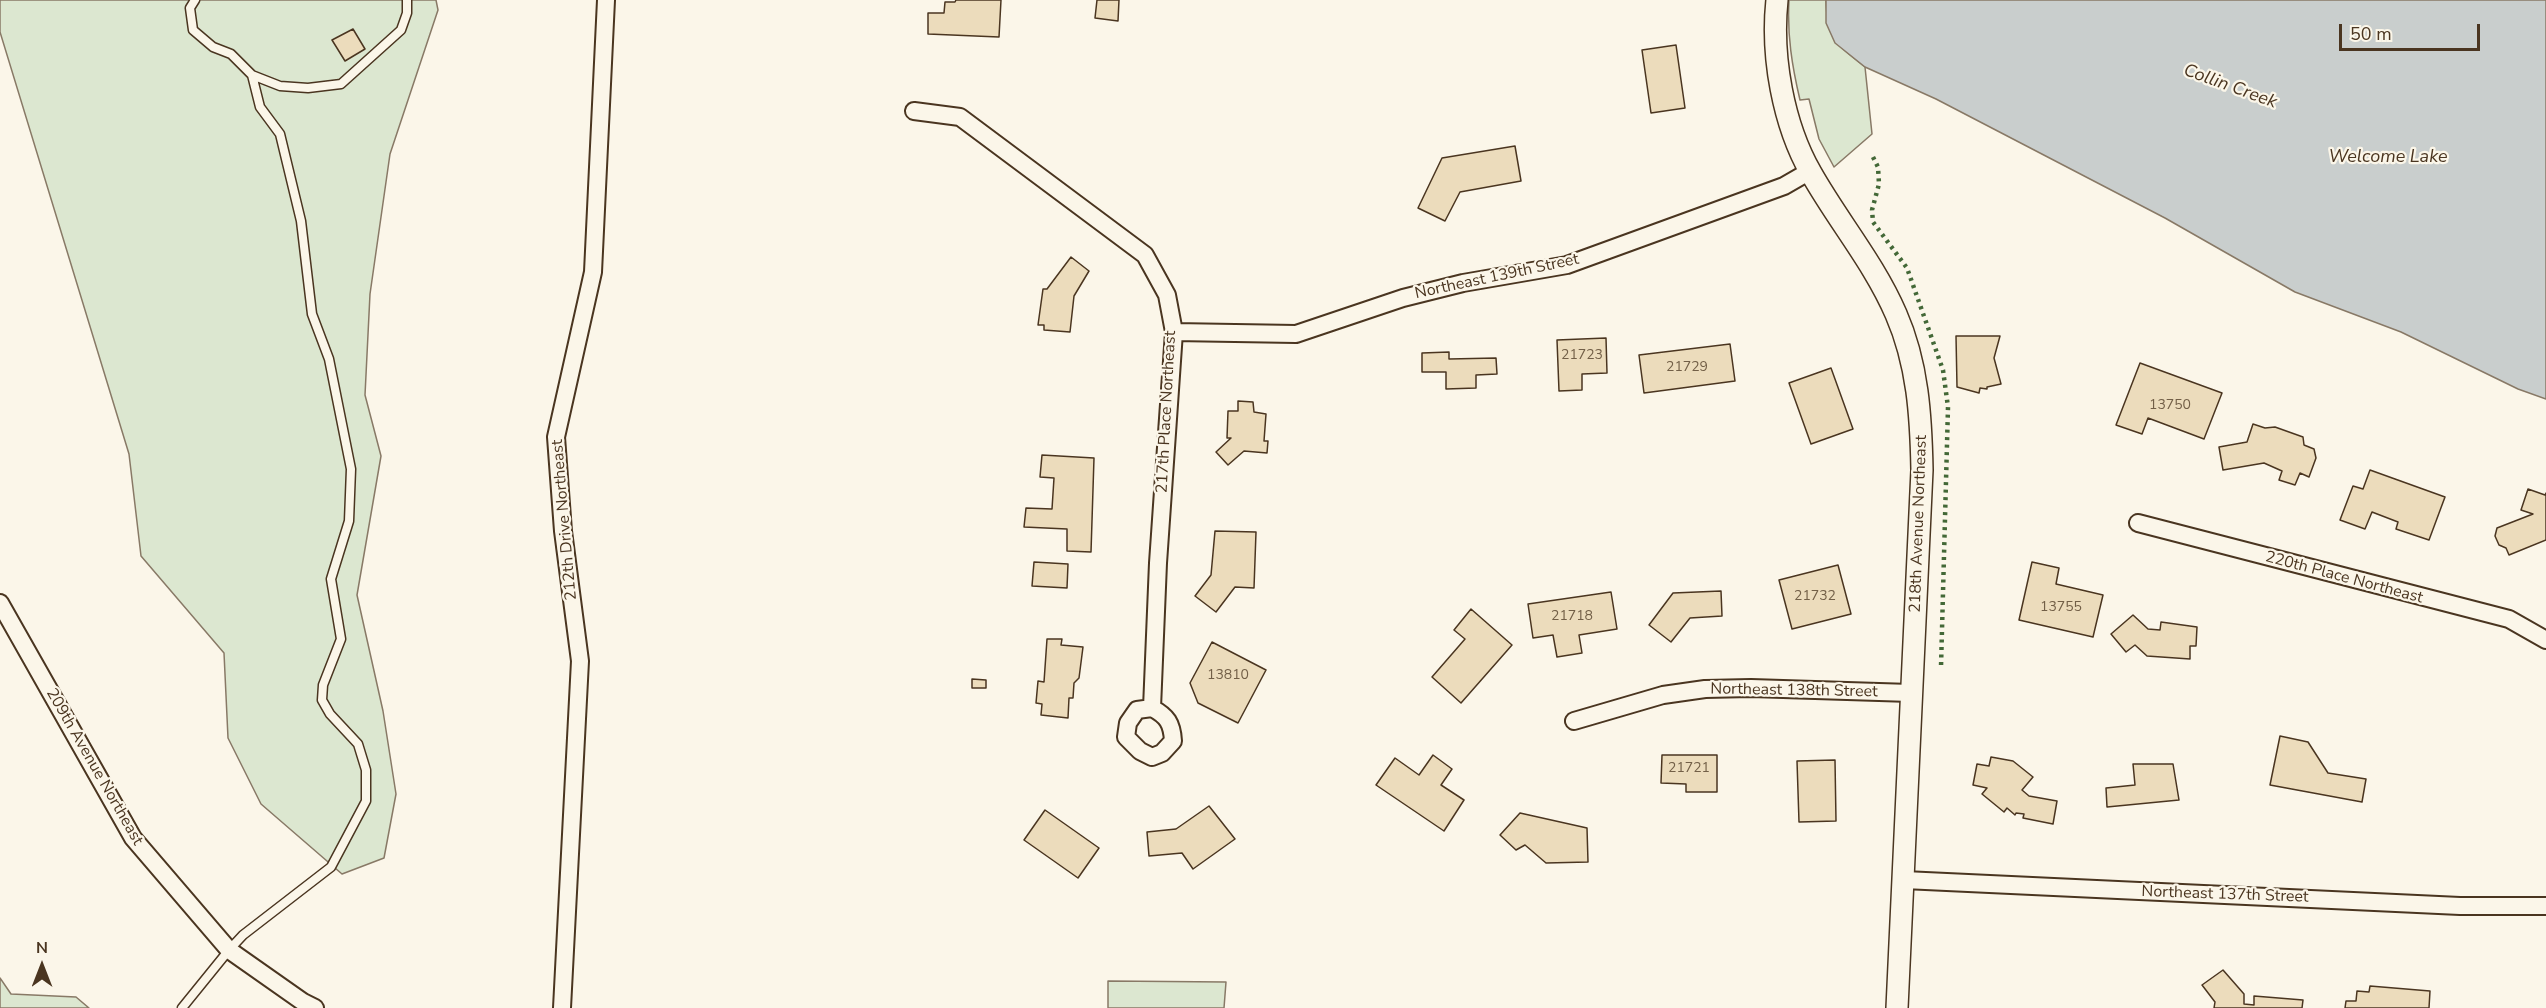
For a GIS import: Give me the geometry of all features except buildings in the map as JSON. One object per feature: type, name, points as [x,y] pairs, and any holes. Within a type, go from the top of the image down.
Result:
[{"type":"street","name":"212th Drive Northeast","points":[[562,1008],[580,661],[564,531],[556,437],[593,272],[606,0]]},
{"type":"street","name":"218th Avenue Northeast","points":[[1777,0],[1775,35],[1780,83],[1786,108],[1810,171],[1876,274],[1896,314],[1917,380],[1922,471],[1897,1008]]},
{"type":"street","name":"217th Place Northeast","points":[[914,111],[960,117],[1145,255],[1167,295],[1174,333],[1158,563],[1152,708]]},
{"type":"street","name":"Northeast 139th Street","points":[[1174,333],[1296,334],[1403,298],[1463,283],[1567,265],[1784,186],[1810,171]]},
{"type":"street","name":"220th Place Northeast","points":[[2138,524],[2509,619],[2546,640]]},
{"type":"street","name":"209th Avenue Northeast","points":[[0,603],[133,838],[229,950],[315,1008]]},
{"type":"street","name":"Northeast 138th Street","points":[[1574,721],[1663,695],[1705,689],[1751,688],[1911,693]]},
{"type":"street","name":"Northeast 137th Street","points":[[1904,880],[2508,908],[2546,906]]},
{"type":"lane","points":[[195,0],[190,8],[193,30],[213,47],[231,54],[252,75],[280,86],[308,88],[341,84],[401,30],[407,14],[407,0]]},
{"type":"lane","points":[[182,1008],[243,935],[331,867],[366,801],[366,770],[358,744],[330,714],[322,700],[323,685],[341,639],[331,579],[349,521],[351,469],[329,358],[312,314],[301,221],[280,134],[260,107],[252,75]]},
{"type":"green space","points":[[0,0],[436,0],[438,10],[390,154],[370,294],[365,395],[381,456],[357,595],[383,711],[396,794],[384,858],[342,874],[261,804],[228,738],[224,653],[141,556],[129,454],[0,32]]},
{"type":"green space","points":[[1789,0],[1826,0],[1828,24],[1835,40],[1865,67],[1872,134],[1834,167],[1819,139],[1809,99],[1800,100],[1791,50]]},
{"type":"green space","points":[[0,978],[11,994],[76,997],[89,1008],[0,1008]]},
{"type":"green space","points":[[1108,981],[1226,982],[1224,1008],[1108,1008]]},
{"type":"water","name":"Welcome Lake","points":[[1826,0],[2546,0],[2546,399],[2518,389],[2401,332],[2295,292],[2165,218],[1936,99],[1865,67],[1835,43],[1826,23]]},
{"type":"hedge","points":[[1873,157],[1878,167],[1879,184],[1872,210],[1873,222],[1907,268],[1943,370],[1948,407],[1941,667]]},
{"type":"water label","name":"Collin Creek","points":[[2230,87]]}]
